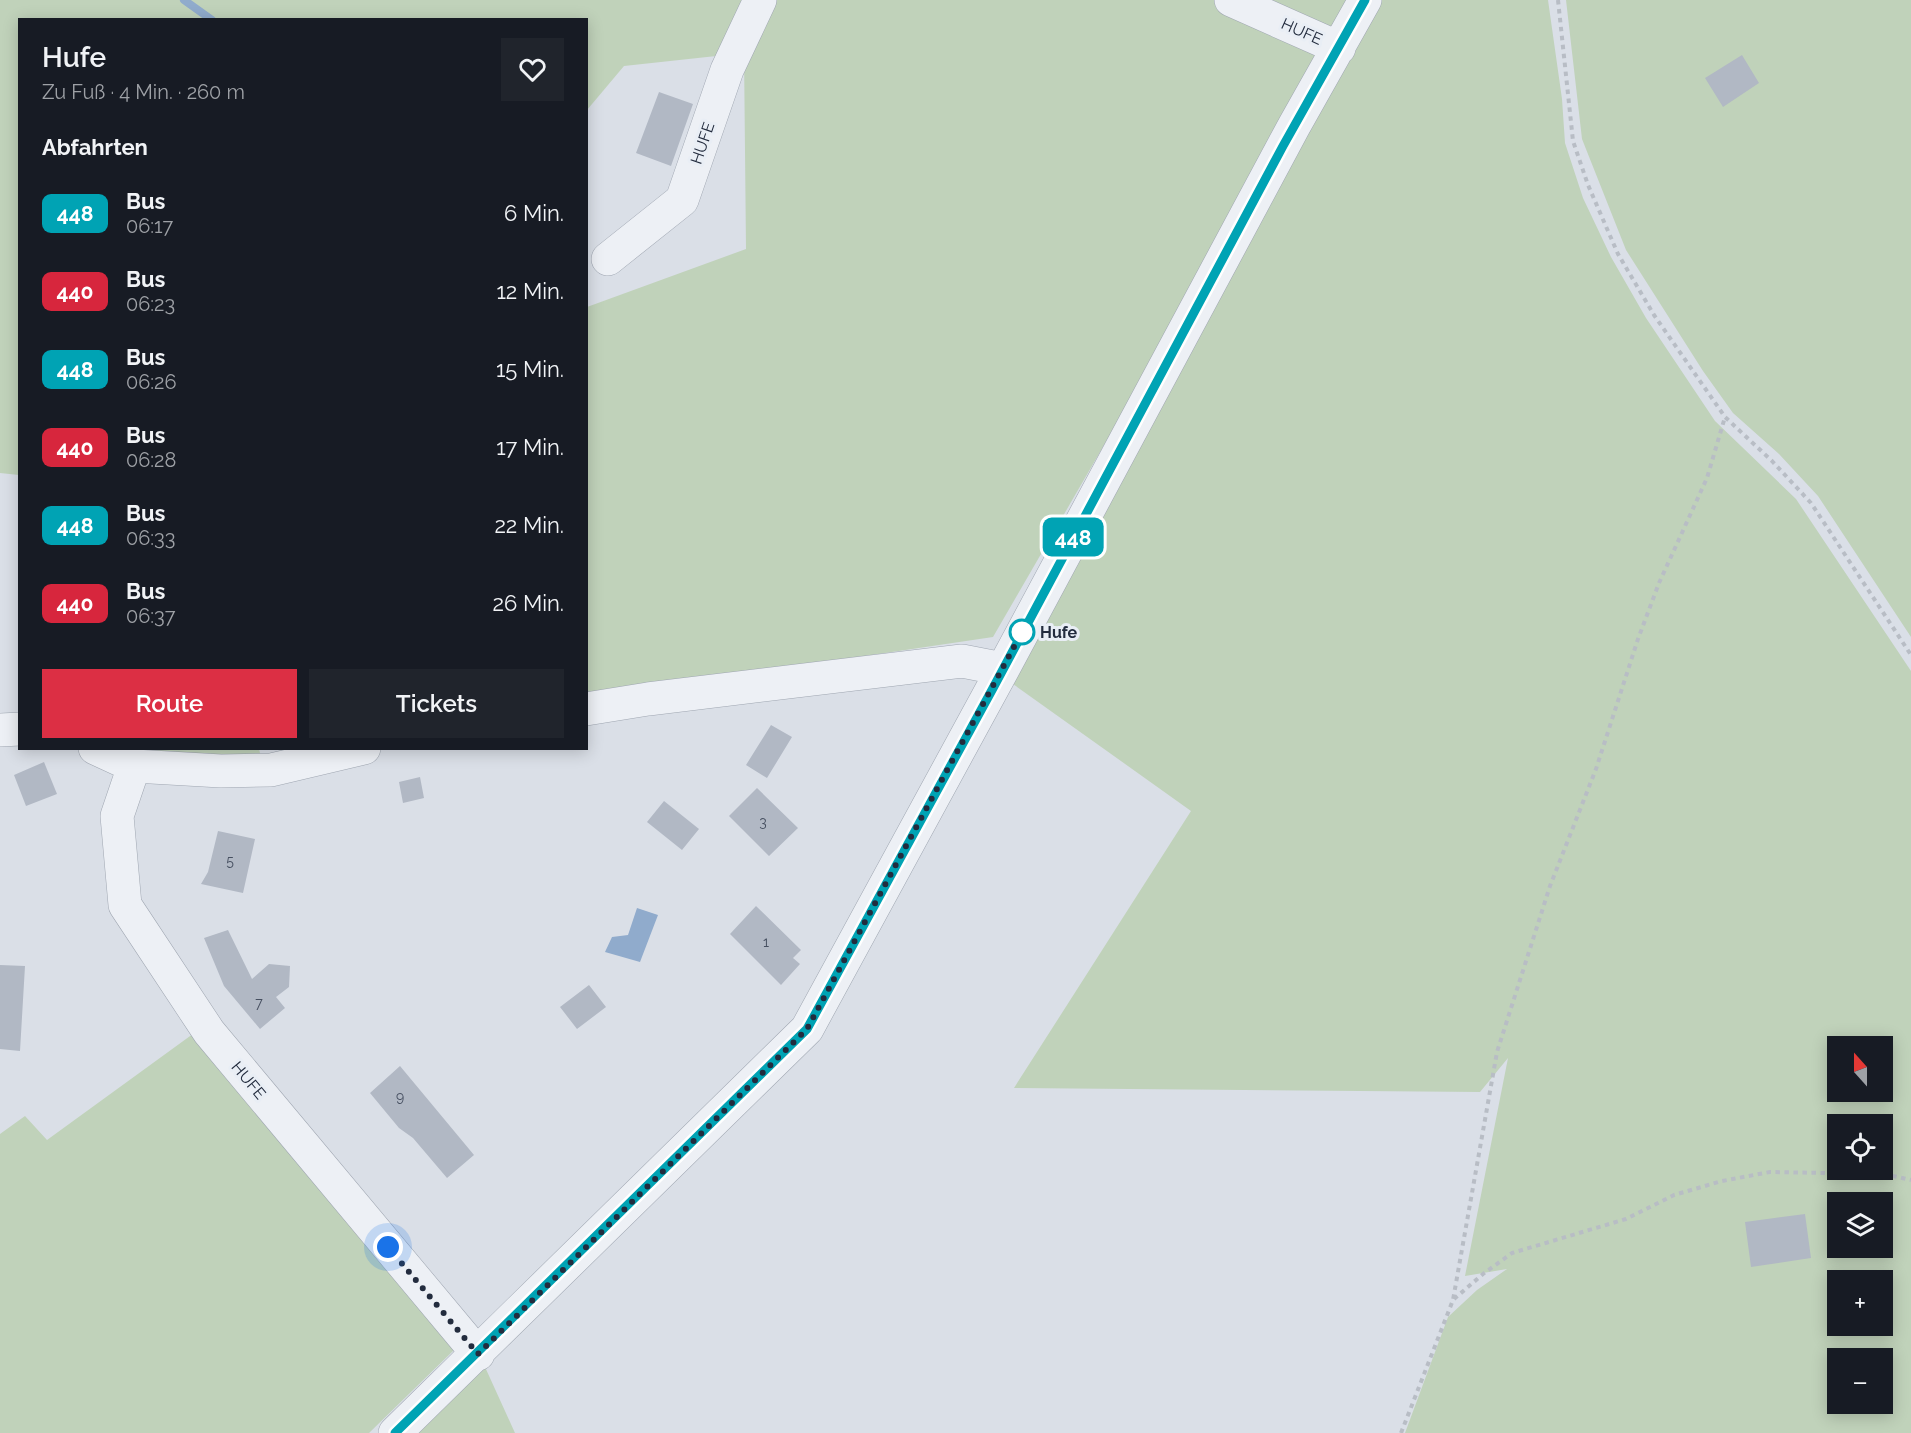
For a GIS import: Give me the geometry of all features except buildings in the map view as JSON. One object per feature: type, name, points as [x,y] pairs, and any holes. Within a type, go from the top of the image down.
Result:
[{"type":"street","name":"HUFE","points":[[608,259],[682,200],[727,70],[760,0]]},
{"type":"street","name":"HUFE","points":[[1231,0],[1339,48]]},
{"type":"street","points":[[395,1433],[807,1029],[1003,669],[1288,136],[1365,0]]},
{"type":"street","points":[[588,709],[962,661],[1003,669]]},
{"type":"street","points":[[0,730],[18,729]]},
{"type":"street","points":[[99,750],[134,766],[221,771],[271,770],[356,750]]},
{"type":"street","name":"HUFE","points":[[134,766],[117,816],[125,905],[209,1032],[478,1354]]},
{"type":"path","points":[[1558,0],[1573,141],[1588,185],[1618,254],[1654,315],[1725,417],[1811,502],[1911,655]]},
{"type":"path","points":[[1401,1433],[1453,1300],[1497,1052],[1550,886],[1596,769],[1638,639],[1659,583],[1707,478],[1725,417]]},
{"type":"path","points":[[1453,1300],[1512,1253],[1626,1219],[1674,1195],[1722,1181],[1770,1172],[1884,1174],[1911,1180]]},
{"type":"green space","points":[[0,0],[1349,0],[1196,286],[993,637],[588,697],[588,307],[746,249],[744,53],[624,66],[588,109],[588,18],[18,18],[18,475],[0,473]]},
{"type":"green space","points":[[1380,0],[1548,0],[1562,99],[1565,143],[1583,198],[1611,257],[1646,318],[1715,421],[1796,499],[1911,671],[1911,1433],[1405,1433],[1448,1317],[1477,1290],[1507,1269],[1465,1276],[1508,1058],[1480,1092],[1014,1088],[1191,811],[1013,684]]},
{"type":"green space","points":[[1566,0],[1911,0],[1911,637],[1818,496],[1779,454],[1733,413],[1703,371],[1626,250],[1582,139]]},
{"type":"green space","points":[[134,750],[259,750],[262,761]]},
{"type":"green space","points":[[197,1031],[455,1349],[369,1433],[0,1433],[0,1134],[25,1116],[47,1140]]},
{"type":"green space","points":[[485,1367],[515,1433],[415,1433]]},
{"type":"water","points":[[637,908],[658,915],[640,962],[605,952],[612,937],[628,935]]},
{"type":"waterway","points":[[184,0],[209,18]]},
{"type":"bus line","name":"448","points":[[395,1433],[807,1029],[992,690],[1283,146],[1365,0]]},
{"type":"place","name":"Hufe","points":[[1022,632]]},
{"type":"route","points":[[388,1247],[478,1354],[807,1029],[1022,632]]}]
